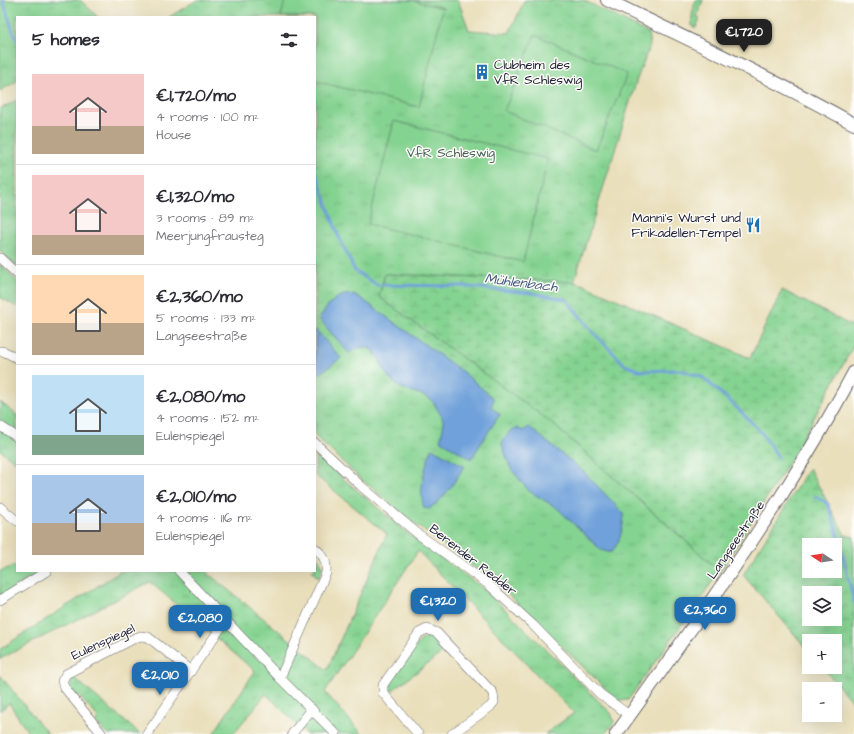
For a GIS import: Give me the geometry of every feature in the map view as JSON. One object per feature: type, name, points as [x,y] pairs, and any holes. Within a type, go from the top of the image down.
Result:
[{"type":"street","points":[[607,0],[768,78],[854,124]]},
{"type":"street","points":[[0,258],[16,273]]},
{"type":"street","points":[[0,351],[16,358]]},
{"type":"street","name":"Langseestraße","points":[[616,734],[729,577],[768,518],[816,440],[854,372]]},
{"type":"street","points":[[0,426],[16,436]]},
{"type":"street","name":"Berender Redder","points":[[316,444],[361,486],[418,534],[488,584],[533,625],[600,694],[629,716]]},
{"type":"street","points":[[0,507],[16,521]]},
{"type":"street","points":[[280,678],[326,573],[327,564],[323,555],[316,549]]},
{"type":"street","points":[[0,600],[45,572]]},
{"type":"street","points":[[180,572],[280,678],[336,734]]},
{"type":"street","points":[[147,734],[226,620]]},
{"type":"street","points":[[418,734],[383,693],[383,685],[419,633],[427,629],[437,633],[492,693],[494,702],[490,707],[452,734]]},
{"type":"street","name":"Eulenspiegel","points":[[102,734],[64,687],[62,681],[66,674],[141,636],[148,637],[191,670]]},
{"type":"street","points":[[292,734],[312,709]]},
{"type":"green space","points":[[0,0],[80,0],[97,16],[16,16],[16,82],[0,91]]},
{"type":"green space","name":"VfR Schleswig","points":[[197,0],[458,0],[469,30],[509,33],[525,0],[583,0],[648,33],[650,45],[637,79],[574,282],[385,274],[379,296],[548,420],[720,571],[628,700],[617,700],[497,584],[415,524],[362,480],[316,437],[316,16],[171,16]]},
{"type":"green space","points":[[285,0],[411,0],[443,8],[419,107],[316,81],[316,16],[281,16]]},
{"type":"green space","points":[[696,0],[703,0],[697,17],[700,18],[696,28],[692,26],[692,13]]},
{"type":"green space","points":[[535,35],[627,74],[596,150],[504,111]]},
{"type":"green space","points":[[16,101],[16,265],[0,251],[0,109]]},
{"type":"green space","name":"VfR Schleswig","points":[[394,121],[548,159],[523,262],[368,224]]},
{"type":"green space","points":[[0,264],[16,280],[16,306],[0,297]]},
{"type":"green space","points":[[385,274],[574,282],[582,284],[750,358],[782,290],[854,327],[854,345],[792,458],[720,571],[548,420],[379,297]]},
{"type":"green space","points":[[0,402],[16,414],[16,462],[0,450]]},
{"type":"green space","points":[[316,456],[410,535],[484,589],[611,713],[614,722],[605,734],[545,734],[574,713],[418,551],[325,692],[362,734],[306,734],[266,694],[233,734],[213,734],[255,671],[150,582],[0,659],[0,649],[119,572],[206,572],[327,670],[387,534],[316,476]]},
{"type":"green space","points":[[809,468],[845,535],[854,537],[854,704],[842,690],[842,682],[835,682],[828,674],[842,674],[842,634],[802,634],[802,643],[743,575]]},
{"type":"green space","points":[[316,556],[320,560],[322,566],[322,572],[319,578],[312,572],[316,572]]},
{"type":"green space","points":[[16,565],[16,572],[41,572],[3,594],[0,594],[0,571]]},
{"type":"green space","points":[[426,637],[440,643],[446,650],[390,692],[389,687],[392,680],[420,641]]},
{"type":"green space","points":[[0,675],[48,734],[29,734],[9,703],[0,711]]},
{"type":"green space","points":[[73,677],[140,734],[106,734],[96,723],[98,717],[79,696],[73,695],[70,686]]},
{"type":"water","points":[[349,294],[359,297],[463,372],[494,399],[491,407],[500,414],[471,459],[440,440],[443,421],[433,402],[423,395],[403,389],[394,383],[372,350],[366,347],[359,348],[349,353],[319,319],[328,306],[335,300],[343,295]]},
{"type":"water","points":[[316,330],[341,358],[316,376]]},
{"type":"water","points":[[529,427],[584,472],[624,514],[621,534],[618,543],[612,552],[601,550],[557,508],[529,491],[511,469],[502,445],[503,440],[512,429],[517,428],[523,431]]},
{"type":"water","points":[[432,448],[464,466],[445,495],[429,509],[424,508],[422,500],[422,486]]},
{"type":"waterway","name":"Mühlenbach","points":[[3,0],[16,38]]},
{"type":"waterway","name":"Mühlenbach","points":[[316,173],[338,235],[355,271],[377,285],[459,286],[532,293],[567,300],[591,330],[625,365],[641,371],[680,370],[702,377],[733,404],[761,432],[778,457]]},
{"type":"waterway","name":"Mühlenbach","points":[[815,496],[828,504],[839,538],[854,603]]},
{"type":"place","name":"Clubheim des VfR Schleswig","points":[[482,72]]},
{"type":"place","name":"Manni's Wurst und Frikadellen-Tempel","points":[[753,225]]}]
